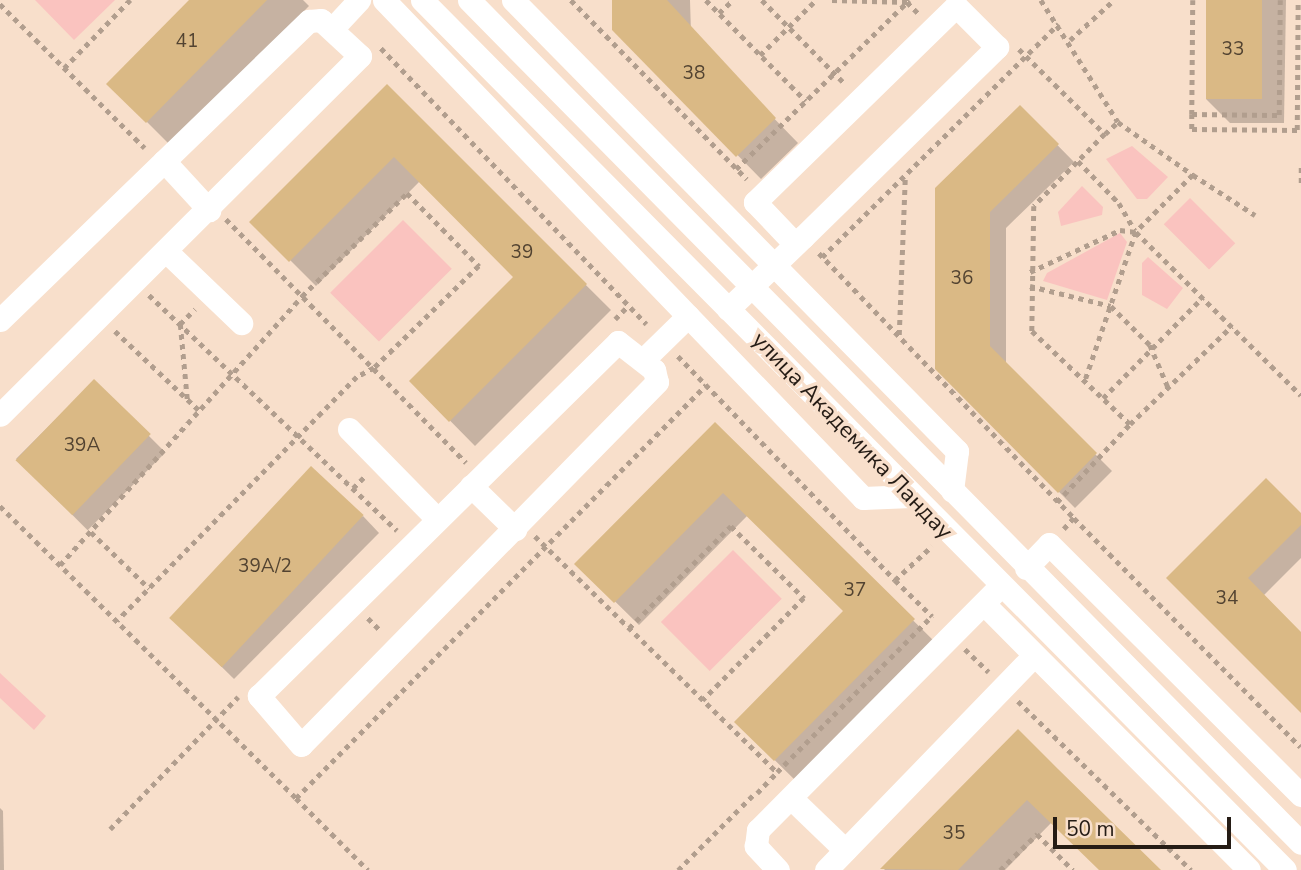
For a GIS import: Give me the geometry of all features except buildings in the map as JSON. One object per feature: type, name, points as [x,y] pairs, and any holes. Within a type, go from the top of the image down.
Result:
[{"type":"street","points":[[332,29],[359,0]]},
{"type":"street","points":[[384,0],[863,498],[911,496]]},
{"type":"street","name":"улица Академика Ландау","points":[[422,0],[999,587],[1285,870]]},
{"type":"street","name":"улица Академика Ландау","points":[[469,0],[754,284],[1026,568],[1301,842]]},
{"type":"street","points":[[513,0],[957,451],[952,491]]},
{"type":"street","points":[[728,309],[775,264],[997,47],[956,6],[755,202],[799,240]]},
{"type":"street","points":[[0,320],[155,155],[309,21],[332,29],[360,56],[357,65],[211,208],[171,256],[0,415]]},
{"type":"street","points":[[155,155],[211,208]]},
{"type":"street","points":[[171,256],[241,323]]},
{"type":"street","points":[[643,360],[688,316]]},
{"type":"street","points":[[625,344],[643,360],[657,382],[301,746],[259,696],[613,346],[625,344]]},
{"type":"street","points":[[349,429],[437,519]]},
{"type":"street","points":[[476,481],[518,526]]},
{"type":"street","points":[[1026,568],[1049,544],[1301,795]]},
{"type":"street","points":[[778,870],[753,839],[999,587]]},
{"type":"street","points":[[984,604],[1249,870]]},
{"type":"street","points":[[827,870],[1034,655]]},
{"type":"street","points":[[791,798],[845,850]]},
{"type":"path","points":[[64,68],[130,0]]},
{"type":"path","points":[[571,0],[762,195]]},
{"type":"path","points":[[706,0],[806,101]]},
{"type":"path","points":[[719,13],[733,0]]},
{"type":"path","points":[[762,0],[860,100]]},
{"type":"path","points":[[760,55],[816,0]]},
{"type":"path","points":[[832,0],[908,1],[933,29]]},
{"type":"path","points":[[1041,0],[1070,40],[1118,122],[1255,215]]},
{"type":"path","points":[[1070,40],[1114,0]]},
{"type":"path","points":[[1194,0],[1192,129],[1299,130],[1298,0]]},
{"type":"path","points":[[1192,114],[1279,115],[1280,0]]},
{"type":"path","points":[[736,169],[908,1]]},
{"type":"path","points":[[0,4],[155,155]]},
{"type":"path","points":[[822,257],[1058,24]]},
{"type":"path","points":[[997,47],[1007,37],[1105,134]]},
{"type":"path","points":[[1118,122],[1034,206],[1030,286],[1032,331],[1130,424]]},
{"type":"path","points":[[1078,161],[1119,203],[1136,232],[1301,394]]},
{"type":"path","points":[[1301,166],[1301,183]]},
{"type":"path","points":[[899,337],[905,175]]},
{"type":"path","points":[[1085,382],[1136,232],[1193,175]]},
{"type":"path","points":[[60,565],[235,375],[302,296],[407,193],[479,266],[374,368],[356,377],[117,621]]},
{"type":"path","points":[[211,208],[374,368],[476,481]]},
{"type":"path","points":[[1030,272],[1120,230],[1136,232]]},
{"type":"path","points":[[799,240],[822,257],[1057,502],[1301,747]]},
{"type":"path","points":[[171,256],[144,289],[401,534]]},
{"type":"path","points":[[1030,286],[1111,306],[1152,348],[1168,387]]},
{"type":"path","points":[[187,399],[180,324],[210,293]]},
{"type":"path","points":[[1103,398],[1203,298]]},
{"type":"path","points":[[111,323],[201,412]]},
{"type":"path","points":[[1057,502],[1130,424],[1232,326]]},
{"type":"path","points":[[1049,544],[1074,518]]},
{"type":"path","points":[[518,526],[629,628],[777,772],[932,616]]},
{"type":"path","points":[[629,628],[731,526],[804,598],[703,700]]},
{"type":"path","points":[[90,532],[149,588]]},
{"type":"path","points":[[895,580],[1191,870]]},
{"type":"path","points":[[678,870],[756,792]]},
{"type":"path","points":[[296,798],[368,870]]},
{"type":"path","points":[[1000,870],[1037,834],[1073,870]]},
{"type":"shaded area","points":[[35,0],[115,0],[74,40]]},
{"type":"shaded area","points":[[1132,146],[1168,177],[1147,199],[1137,199],[1106,159]]},
{"type":"shaded area","points":[[1082,186],[1103,207],[1102,215],[1061,226],[1058,212]]},
{"type":"shaded area","points":[[1190,198],[1235,243],[1209,269],[1164,224]]},
{"type":"shaded area","points":[[403,220],[452,269],[379,342],[330,293]]},
{"type":"shaded area","points":[[1120,233],[1127,242],[1107,300],[1043,281],[1047,273]]},
{"type":"shaded area","points":[[1148,257],[1183,288],[1167,309],[1142,295],[1142,263]]},
{"type":"shaded area","points":[[733,550],[782,599],[710,671],[661,622]]},
{"type":"shaded area","points":[[0,673],[46,716],[34,730],[0,698]]}]
